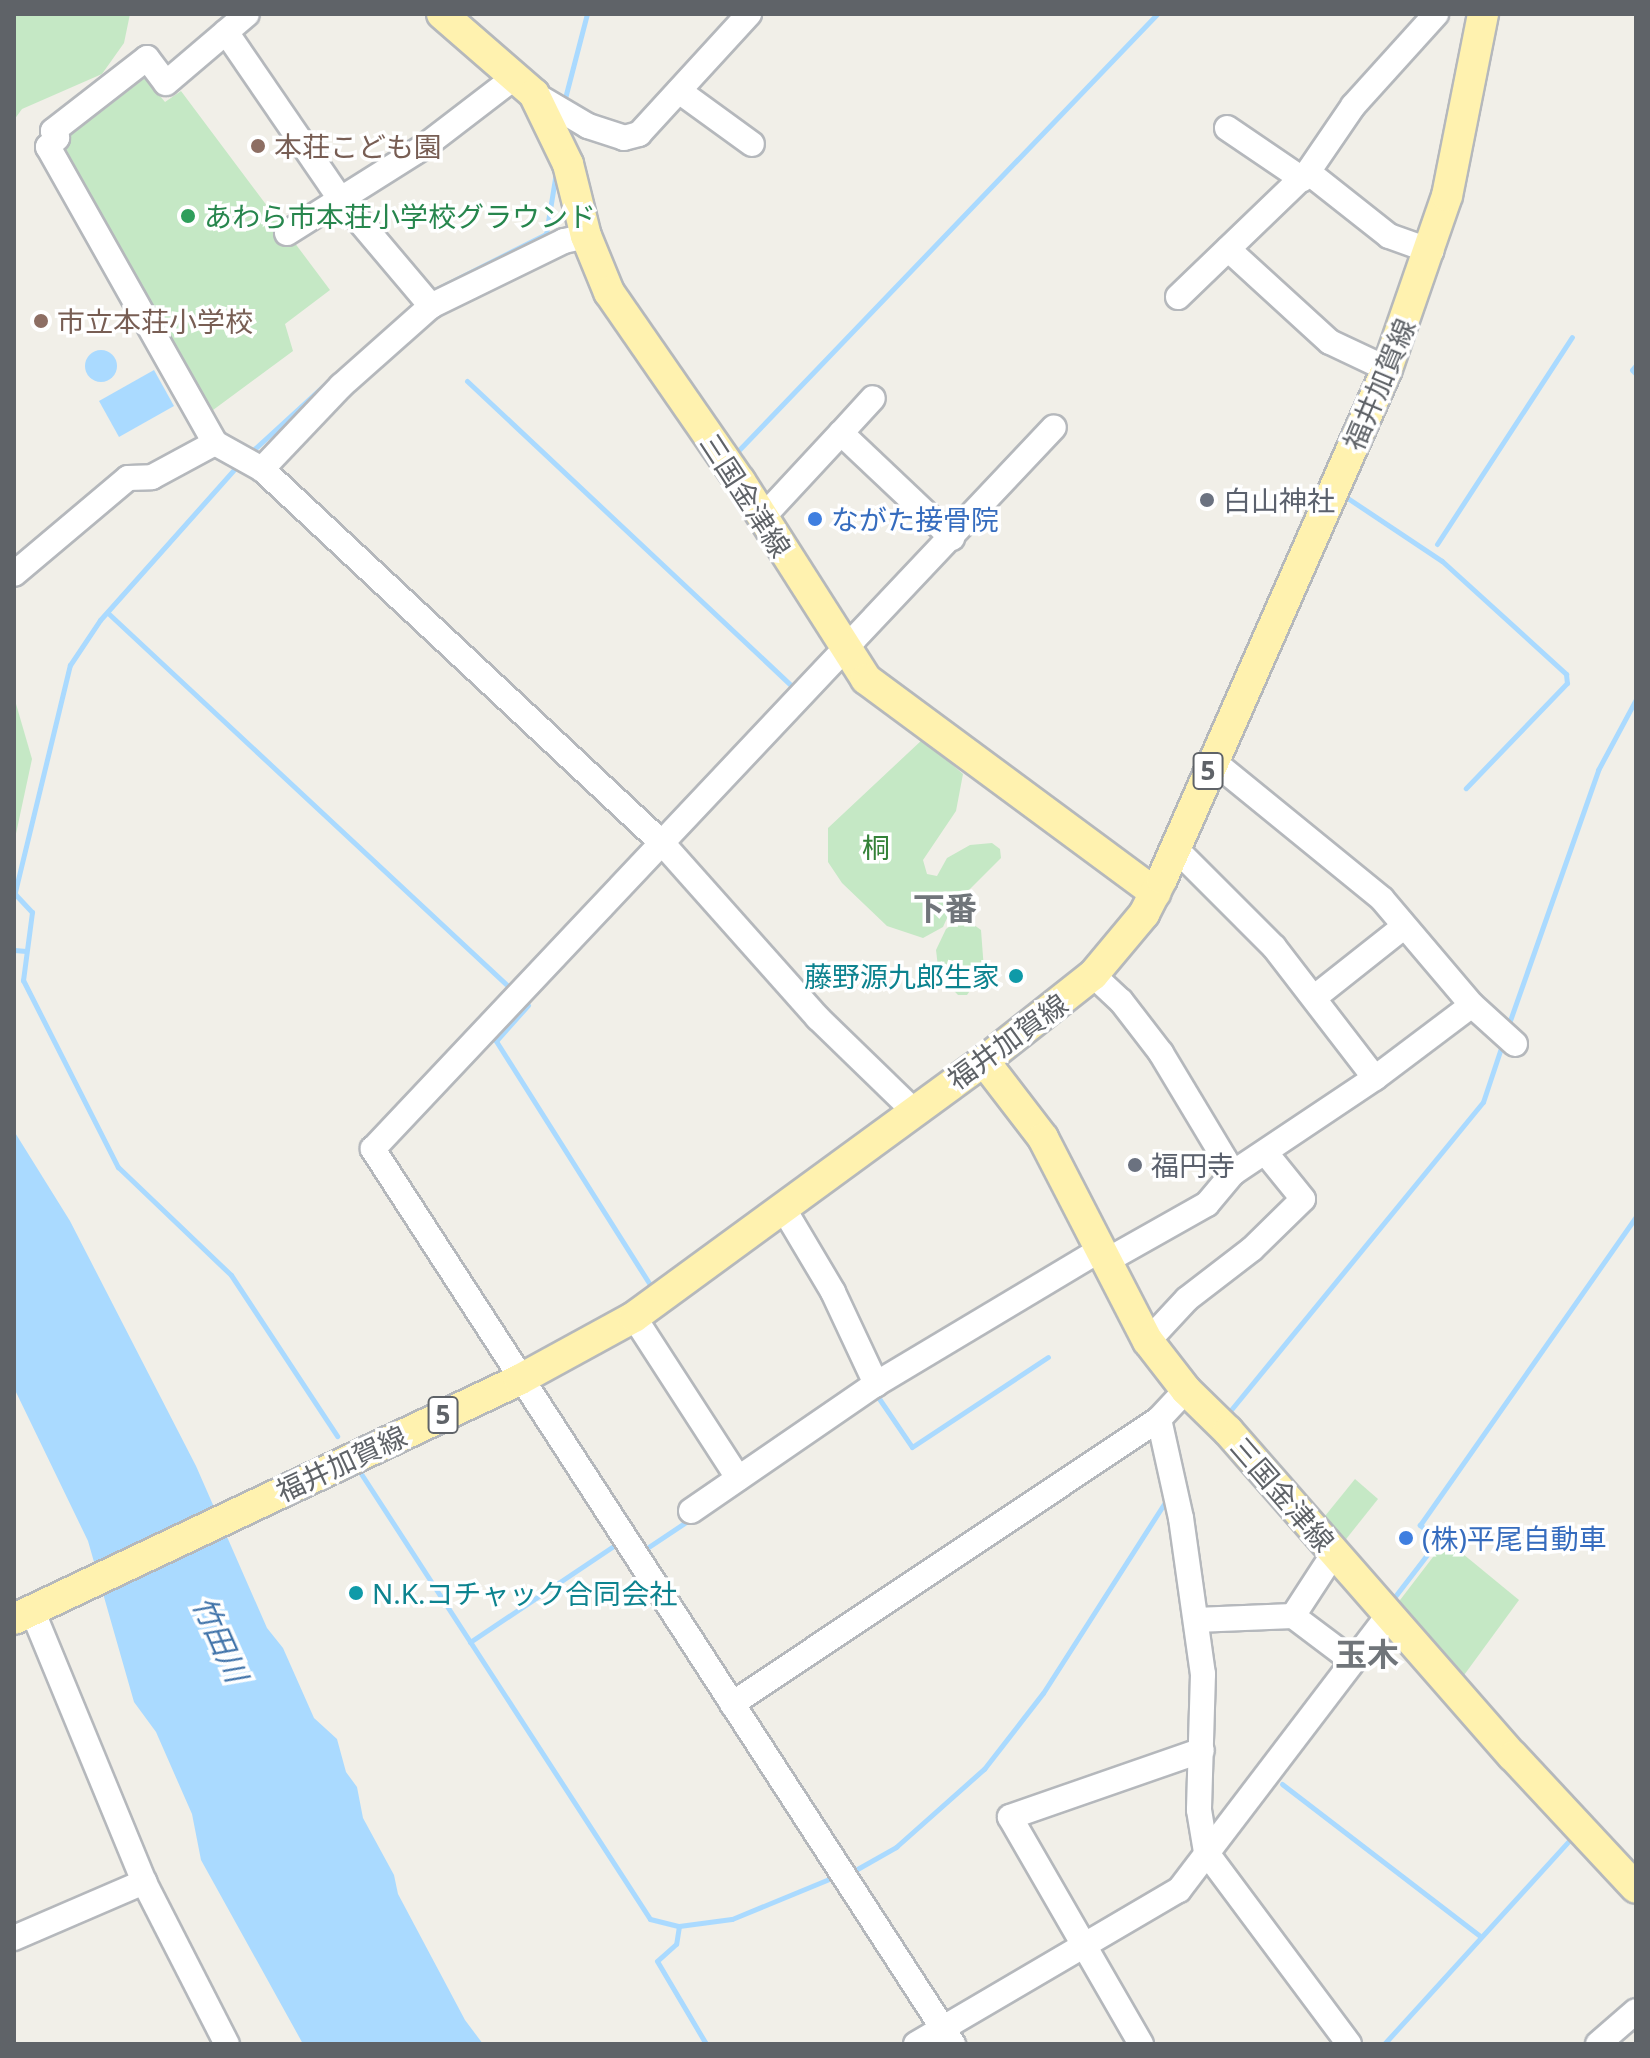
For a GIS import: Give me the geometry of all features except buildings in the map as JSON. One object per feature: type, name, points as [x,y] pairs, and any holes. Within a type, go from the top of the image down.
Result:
[{"type":"main road","name":"三国金津線","points":[[442,14],[524,86],[568,164],[586,236],[609,292],[762,518],[846,653],[866,679],[1155,893]]},
{"type":"main road","name":"福井加賀線","points":[[23,1615],[519,1380],[634,1317],[912,1109],[984,1061],[1093,975],[1155,893],[1387,369],[1431,251],[1466,113],[1483,14]]},
{"type":"main road","name":"三国金津線","points":[[984,1061],[1043,1138],[1148,1341],[1186,1390],[1636,1888]]},
{"type":"street","points":[[247,14],[166,83],[147,58],[53,131],[57,138],[48,147],[215,443],[262,469],[663,844],[818,1018],[912,1109]]},
{"type":"street","points":[[287,233],[339,197],[524,86],[588,126],[624,138],[639,134],[749,14]]},
{"type":"street","points":[[1178,297],[1305,175],[1353,106],[1436,14]]},
{"type":"street","points":[[226,32],[339,197],[431,306]]},
{"type":"street","points":[[679,91],[752,144]]},
{"type":"street","points":[[568,164],[588,126]]},
{"type":"street","points":[[1227,128],[1305,175],[1389,236],[1431,251]]},
{"type":"street","points":[[262,469],[341,386],[431,306],[564,241],[586,236]]},
{"type":"street","points":[[1228,249],[1330,342],[1387,369]]},
{"type":"street","points":[[762,518],[873,398]]},
{"type":"street","points":[[948,2036],[519,1380],[373,1149],[846,653],[1054,427]]},
{"type":"street","points":[[841,433],[952,538]]},
{"type":"street","points":[[14,574],[128,478],[152,477],[215,443]]},
{"type":"street","points":[[1213,761],[1382,899],[1402,928],[1472,1005],[1515,1044]]},
{"type":"street","points":[[1175,848],[1274,947],[1375,1078]]},
{"type":"street","points":[[1315,997],[1402,928]]},
{"type":"street","points":[[1093,975],[1121,1001],[1161,1053],[1233,1173]]},
{"type":"street","points":[[691,1511],[876,1384],[1103,1256],[1207,1204],[1233,1173],[1375,1078],[1472,1005]]},
{"type":"street","points":[[1148,1341],[1187,1299],[1252,1249],[1303,1199],[1265,1152]]},
{"type":"street","points":[[782,1206],[833,1292],[876,1384]]},
{"type":"street","points":[[634,1317],[738,1478]]},
{"type":"street","points":[[732,1704],[1159,1419],[1186,1390]]},
{"type":"street","points":[[1159,1419],[1203,1674],[1199,1810],[1206,1852],[1349,2044]]},
{"type":"street","points":[[1293,1616],[1334,1553]]},
{"type":"street","points":[[23,1615],[144,1882],[227,2044]]},
{"type":"street","points":[[1196,1620],[1293,1616],[1353,1661]]},
{"type":"street","points":[[916,2044],[948,2036],[1179,1890],[1388,1616]]},
{"type":"street","points":[[1141,2044],[1083,1949],[1010,1817],[1202,1750]]},
{"type":"street","points":[[14,1938],[144,1882]]},
{"type":"street","points":[[1598,2044],[1636,2011]]},
{"type":"green space","points":[[14,14],[130,14],[124,43],[102,74],[22,109],[14,120]]},
{"type":"green space","name":"あわら市本荘小学校グラウンド","points":[[145,78],[165,102],[181,91],[330,290],[285,324],[293,351],[209,413],[62,142]]},
{"type":"green space","points":[[14,697],[32,759],[14,843]]},
{"type":"green space","name":"桐","points":[[923,739],[963,774],[956,811],[923,860],[927,874],[937,876],[947,858],[970,845],[992,843],[1000,849],[1001,858],[952,907],[943,927],[923,938],[887,926],[842,883],[828,862],[828,828]]},
{"type":"green space","points":[[963,917],[981,930],[984,970],[967,995],[958,995],[939,975],[936,950],[946,929]]},
{"type":"green space","points":[[1355,1479],[1378,1499],[1339,1548],[1321,1521]]},
{"type":"green space","points":[[1446,1540],[1519,1600],[1459,1682],[1397,1604]]},
{"type":"water","points":[[101,350],[112,355],[117,366],[112,377],[101,382],[90,377],[85,366],[90,355]]},
{"type":"water","points":[[154,370],[174,406],[119,437],[99,401]]},
{"type":"water","name":"竹田川","points":[[14,1131],[70,1221],[196,1466],[267,1628],[283,1648],[314,1718],[337,1739],[346,1772],[357,1787],[363,1818],[394,1875],[398,1894],[465,2020],[483,2044],[303,2044],[201,1860],[192,1814],[156,1732],[134,1702],[88,1541],[14,1388]]},
{"type":"waterway","points":[[564,102],[587,14]]},
{"type":"waterway","points":[[736,453],[1157,14]]},
{"type":"waterway","points":[[429,293],[546,234],[556,172]]},
{"type":"waterway","points":[[360,353],[418,302]]},
{"type":"waterway","points":[[1437,544],[1572,337]]},
{"type":"waterway","points":[[1636,365],[1632,370],[1636,374]]},
{"type":"waterway","points":[[250,453],[334,376]]},
{"type":"waterway","points":[[467,381],[792,686]]},
{"type":"waterway","points":[[14,896],[70,665],[100,620],[237,466]]},
{"type":"waterway","points":[[1346,497],[1442,561],[1566,674],[1567,683],[1466,788]]},
{"type":"waterway","points":[[109,614],[510,988]]},
{"type":"waterway","points":[[1507,1029],[1598,770],[1636,699]]},
{"type":"waterway","points":[[15,894],[32,912],[23,980],[118,1167],[231,1275],[337,1436]]},
{"type":"waterway","points":[[14,950],[26,951]]},
{"type":"waterway","points":[[528,1005],[496,1041],[650,1285]]},
{"type":"waterway","points":[[1230,1411],[1483,1102],[1503,1042]]},
{"type":"waterway","points":[[1393,1599],[1439,1539],[1420,1525],[1636,1217]]},
{"type":"waterway","points":[[878,1397],[912,1447],[1048,1357]]},
{"type":"waterway","points":[[358,1469],[650,1919],[679,1926],[676,1944],[657,1961],[706,2044]]},
{"type":"waterway","points":[[852,1872],[896,1847],[984,1769],[1043,1693],[1167,1499]]},
{"type":"waterway","points":[[644,1550],[692,1518]]},
{"type":"waterway","points":[[470,1642],[615,1545]]},
{"type":"waterway","points":[[1282,1784],[1480,1936]]},
{"type":"waterway","points":[[1384,2044],[1569,1841]]},
{"type":"waterway","points":[[679,1926],[732,1919],[829,1879]]},
{"type":"place","name":"本荘こども園","points":[[258,146]]},
{"type":"place","name":"あわら市本荘小学校グラウンド","points":[[188,216]]},
{"type":"place","name":"市立本荘小学校","points":[[41,321]]},
{"type":"place","name":"白山神社","points":[[1207,500]]},
{"type":"place","name":"ながた接骨院","points":[[815,519]]},
{"type":"place","name":"藤野源九郎生家","points":[[1016,976]]},
{"type":"place","name":"福円寺","points":[[1135,1165]]},
{"type":"place","name":"(株)平尾自動車","points":[[1406,1538]]},
{"type":"place","name":"N.K.コチャック合同会社","points":[[356,1593]]},
{"type":"district","name":"下番","points":[[945,908]]},
{"type":"district","name":"玉木","points":[[1367,1654]]}]
